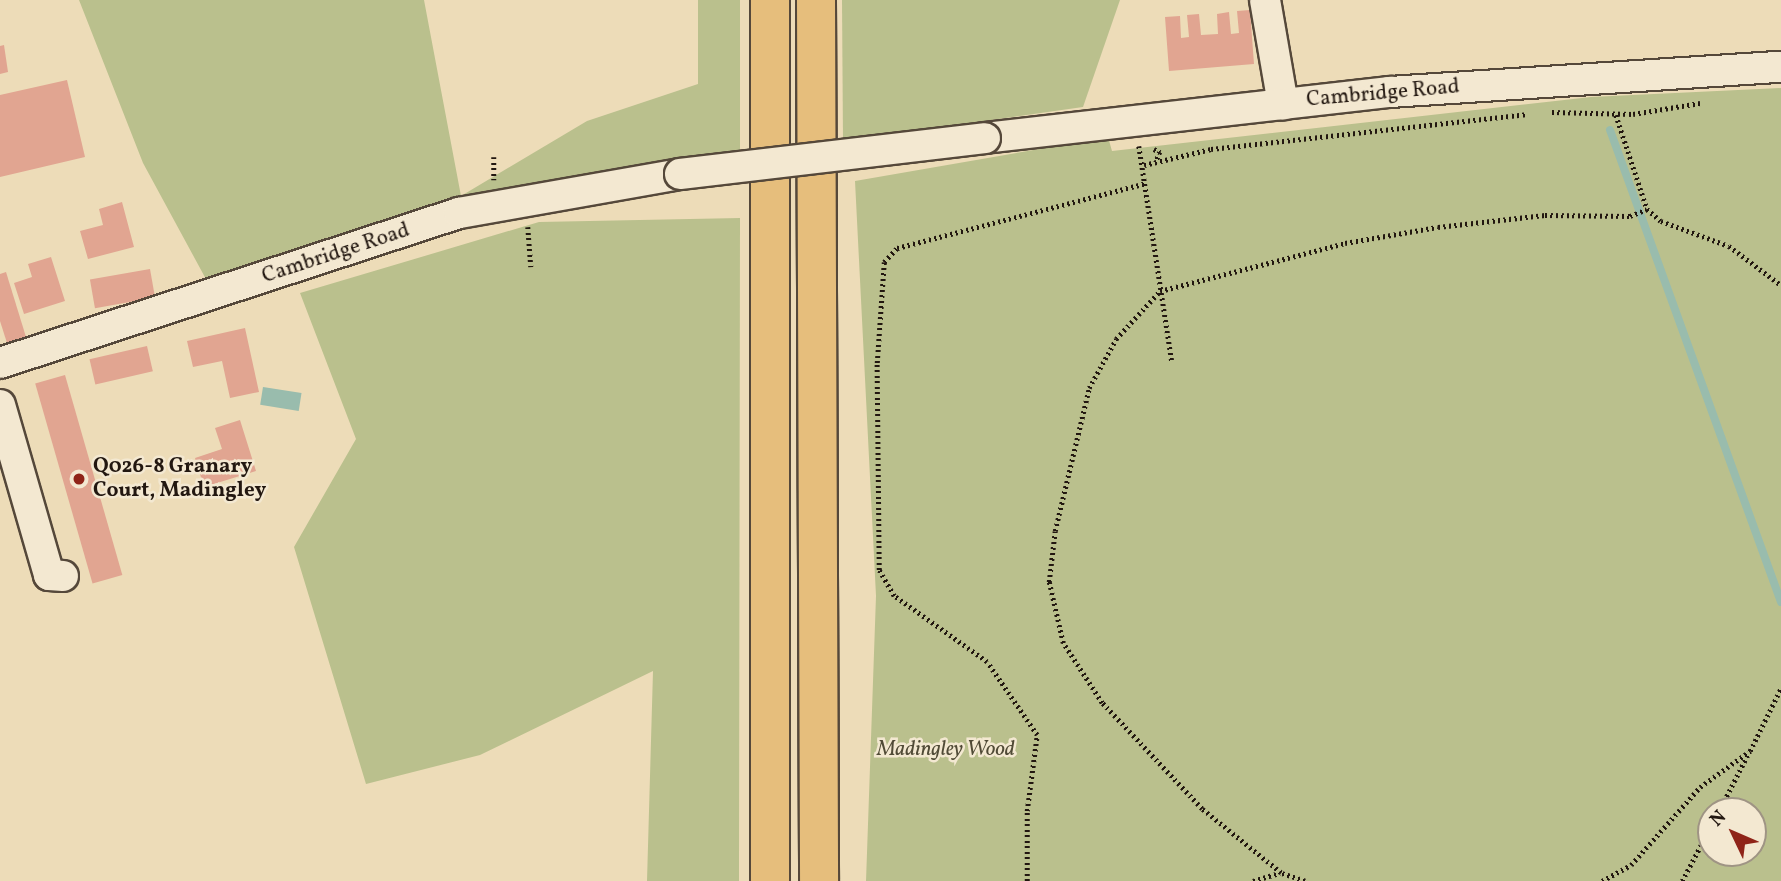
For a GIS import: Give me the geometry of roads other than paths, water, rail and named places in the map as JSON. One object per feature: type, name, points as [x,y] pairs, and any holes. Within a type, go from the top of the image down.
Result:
[{"type":"highway","points":[[770,0],[771,881]]},
{"type":"highway","points":[[816,0],[819,881]]},
{"type":"street","points":[[1265,0],[1283,104]]},
{"type":"street","name":"Cambridge Road","points":[[0,363],[459,214],[525,199],[680,174],[1283,104],[1592,76],[1781,67]]},
{"type":"street","points":[[0,405],[49,575],[63,576]]},
{"type":"waterway","points":[[1610,130],[1781,602]]},
{"type":"place","name":"Q026-8 Granary Court, Madingley","points":[[79,479]]},
{"type":"park label","name":"Madingley Wood","points":[[946,750]]}]
